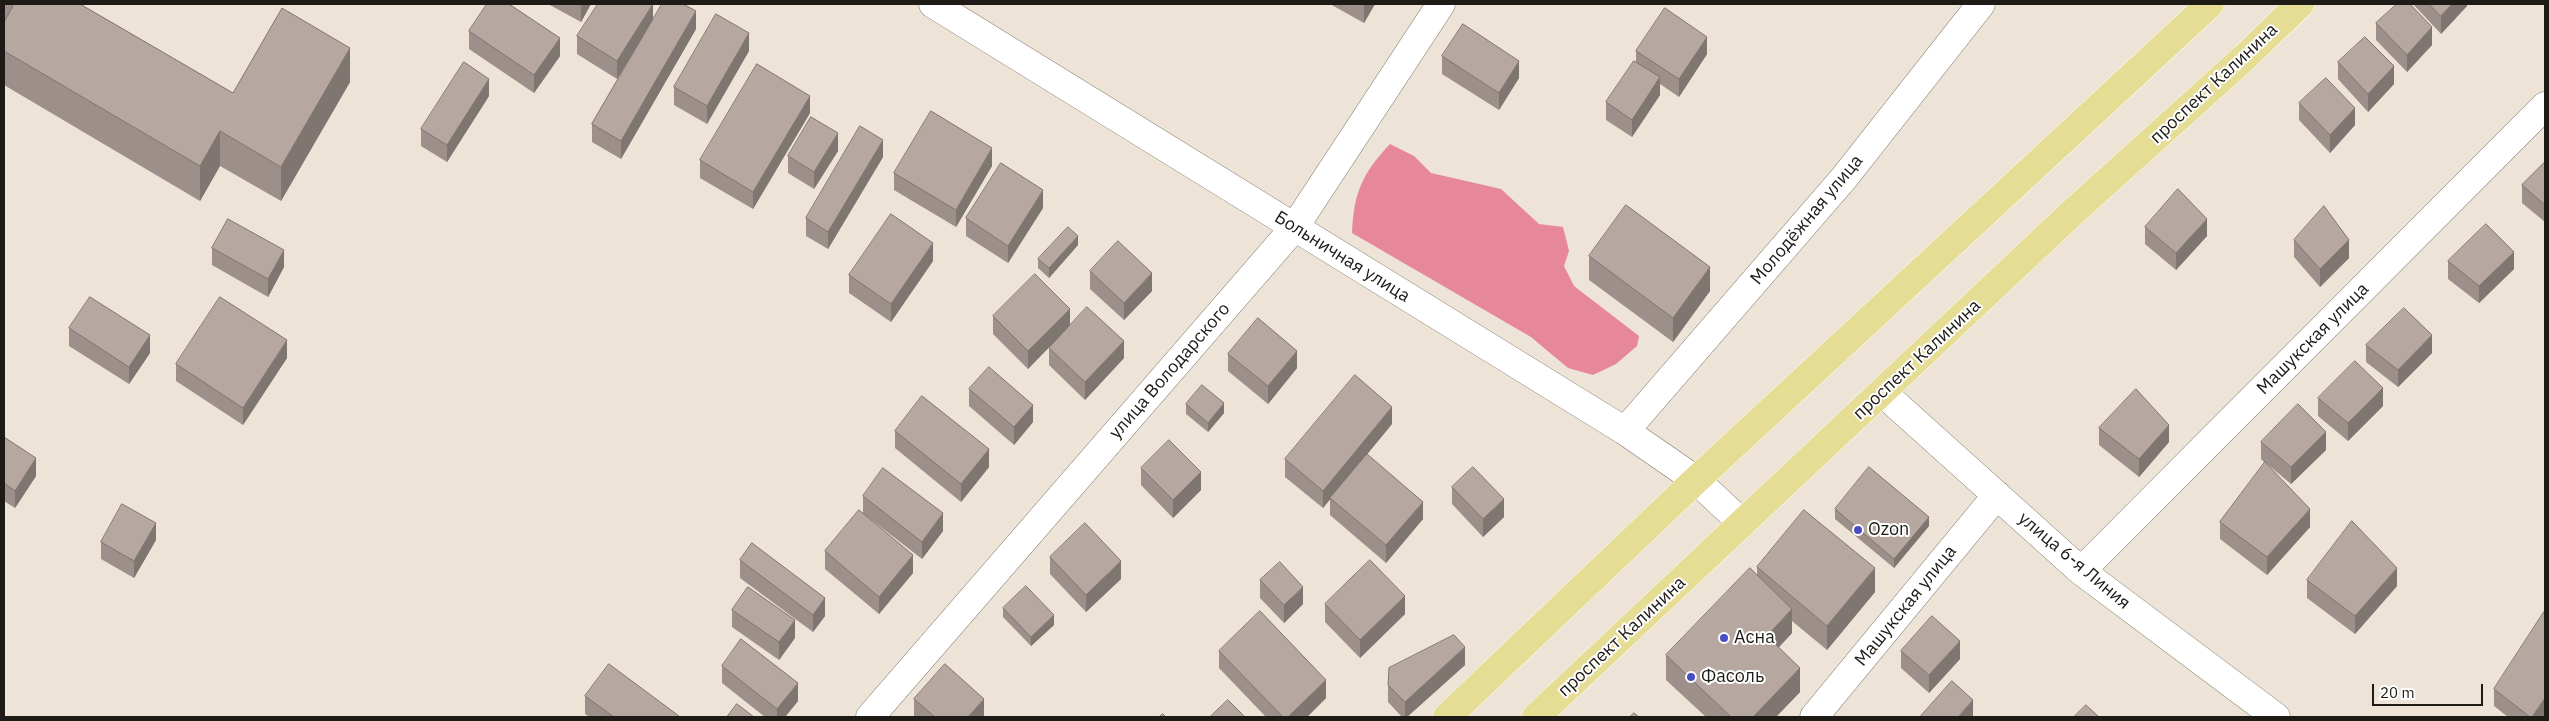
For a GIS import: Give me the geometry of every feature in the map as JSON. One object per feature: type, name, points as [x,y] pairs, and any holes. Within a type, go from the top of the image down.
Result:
[{"type":"main road","points":[[1447,717],[1696,480],[2210,4]]},
{"type":"main road","name":"проспект Калинина","points":[[1536,717],[2074,212],[2245,57],[2300,4]]},
{"type":"street","name":"Больничная улица","points":[[933,4],[1625,431],[1696,480],[1742,523]]},
{"type":"street","name":"улица Володарского","points":[[870,717],[1294,228],[1441,4]]},
{"type":"street","name":"Молодёжная улица","points":[[1625,431],[1844,178],[1982,4]]},
{"type":"street","name":"Машукская улица","points":[[2081,571],[2545,106]]},
{"type":"street","name":"улица 6-я Линия","points":[[1883,393],[2081,571],[2276,717]]},
{"type":"street","name":"Машукская улица","points":[[1814,717],[1997,495]]},
{"type":"shaded area","points":[[1390,144],[1414,156],[1431,173],[1501,189],[1539,224],[1563,227],[1569,251],[1564,266],[1574,286],[1639,336],[1637,346],[1616,364],[1593,375],[1568,368],[1531,337],[1352,233],[1355,206],[1361,184],[1380,155]]},
{"type":"building","points":[[10,4],[80,4],[233,93],[282,8],[350,48],[281,167],[220,131],[200,166],[4,51],[4,22],[13,6]]},
{"type":"building","points":[[487,4],[509,4],[560,38],[534,75],[469,31]]},
{"type":"building","points":[[598,4],[653,4],[617,61],[577,36]]},
{"type":"building","points":[[662,4],[683,4],[696,11],[621,141],[592,124]]},
{"type":"building","points":[[2397,4],[2410,4],[2432,27],[2407,55],[2376,23]]},
{"type":"building","points":[[2429,4],[2452,4],[2441,16]]},
{"type":"building","points":[[1665,8],[1707,37],[1679,79],[1636,51]]},
{"type":"building","points":[[716,14],[749,33],[707,106],[674,87]]},
{"type":"building","points":[[1463,24],[1519,61],[1499,93],[1442,56]]},
{"type":"building","points":[[2365,37],[2394,66],[2368,94],[2338,62]]},
{"type":"building","points":[[1634,61],[1660,77],[1632,120],[1606,102]]},
{"type":"building","points":[[464,62],[489,79],[447,145],[421,129]]},
{"type":"building","points":[[757,64],[810,96],[753,192],[700,160]]},
{"type":"building","points":[[2326,78],[2355,108],[2330,135],[2299,103]]},
{"type":"building","points":[[931,111],[992,148],[956,210],[894,173]]},
{"type":"building","points":[[811,117],[838,133],[814,172],[788,156]]},
{"type":"building","points":[[860,126],[883,140],[828,232],[806,218]]},
{"type":"building","points":[[2545,162],[2545,205],[2522,185]]},
{"type":"building","points":[[1001,163],[1043,190],[1008,246],[966,218]]},
{"type":"building","points":[[2178,189],[2207,219],[2176,253],[2145,227]]},
{"type":"building","points":[[1626,205],[1710,267],[1673,318],[1589,256]]},
{"type":"building","points":[[2324,206],[2349,240],[2320,269],[2294,240]]},
{"type":"building","points":[[891,214],[933,243],[891,304],[849,275]]},
{"type":"building","points":[[228,219],[284,250],[268,279],[212,248]]},
{"type":"building","points":[[2486,224],[2514,252],[2479,286],[2448,261]]},
{"type":"building","points":[[1068,227],[1078,236],[1049,268],[1038,259]]},
{"type":"building","points":[[1118,241],[1152,273],[1124,303],[1090,271]]},
{"type":"building","points":[[1035,274],[1070,309],[1028,351],[993,316]]},
{"type":"building","points":[[90,297],[150,335],[129,367],[69,328]]},
{"type":"building","points":[[220,297],[287,340],[243,408],[176,364]]},
{"type":"building","points":[[1087,307],[1124,341],[1085,382],[1049,348]]},
{"type":"building","points":[[2404,308],[2432,335],[2398,370],[2366,345]]},
{"type":"building","points":[[1258,318],[1297,351],[1268,386],[1228,354]]},
{"type":"building","points":[[2355,361],[2383,388],[2348,423],[2318,398]]},
{"type":"building","points":[[989,367],[1033,405],[1014,427],[969,389]]},
{"type":"building","points":[[1355,375],[1392,407],[1323,491],[1285,459]]},
{"type":"building","points":[[1202,385],[1224,403],[1208,423],[1186,404]]},
{"type":"building","points":[[2136,389],[2169,425],[2139,459],[2099,428]]},
{"type":"building","points":[[922,396],[989,449],[961,484],[895,431]]},
{"type":"building","points":[[2298,404],[2326,432],[2291,467],[2261,442]]},
{"type":"building","points":[[4,437],[36,458],[15,491],[4,483]]},
{"type":"building","points":[[1169,440],[1201,472],[1173,500],[1141,468]]},
{"type":"building","points":[[1367,454],[1423,502],[1386,545],[1330,498]]},
{"type":"building","points":[[2265,462],[2310,509],[2267,557],[2220,522]]},
{"type":"building","points":[[1473,467],[1504,499],[1483,519],[1452,487]]},
{"type":"building","points":[[1869,467],[1929,517],[1894,559],[1835,509]]},
{"type":"building","points":[[883,468],[943,513],[922,542],[863,496]]},
{"type":"building","points":[[122,504],[156,523],[134,561],[101,542]]},
{"type":"building","points":[[859,510],[913,555],[879,597],[825,551]]},
{"type":"building","points":[[1804,510],[1875,568],[1827,626],[1757,567]]},
{"type":"building","points":[[2352,521],[2397,568],[2355,616],[2307,580]]},
{"type":"building","points":[[1085,523],[1121,561],[1086,595],[1050,557]]},
{"type":"building","points":[[752,543],[825,598],[813,615],[740,560]]},
{"type":"building","points":[[1370,560],[1405,596],[1360,640],[1325,604]]},
{"type":"building","points":[[1280,562],[1303,587],[1284,605],[1260,580]]},
{"type":"building","points":[[1750,568],[1792,609],[1767,636],[1800,668],[1753,717],[1731,717],[1666,655]]},
{"type":"building","points":[[1026,586],[1054,615],[1031,637],[1003,608]]},
{"type":"building","points":[[748,587],[795,620],[779,642],[732,610]]},
{"type":"building","points":[[1260,611],[1326,680],[1288,717],[1283,717],[1219,651]]},
{"type":"building","points":[[2544,612],[2545,698],[2532,717],[2530,717],[2494,689]]},
{"type":"building","points":[[1932,616],[1960,641],[1929,675],[1901,651]]},
{"type":"building","points":[[1454,635],[1465,647],[1405,702],[1388,685],[1389,668]]},
{"type":"building","points":[[741,639],[798,683],[777,709],[722,666]]},
{"type":"building","points":[[609,664],[679,716],[614,717],[585,696]]},
{"type":"building","points":[[945,664],[984,699],[968,717],[935,717],[914,699]]},
{"type":"building","points":[[1952,681],[1973,700],[1958,717],[1920,717]]},
{"type":"building","points":[[1228,700],[1245,717],[1210,717]]},
{"type":"building","points":[[737,704],[754,717],[727,717]]},
{"type":"building","points":[[2086,705],[2099,717],[2074,717]]},
{"type":"building","points":[[1634,713],[1639,717],[1630,717]]},
{"type":"place","name":"Ozon","points":[[1858,530]]},
{"type":"place","name":"Асна","points":[[1724,638]]},
{"type":"place","name":"Фасоль","points":[[1691,677]]}]
